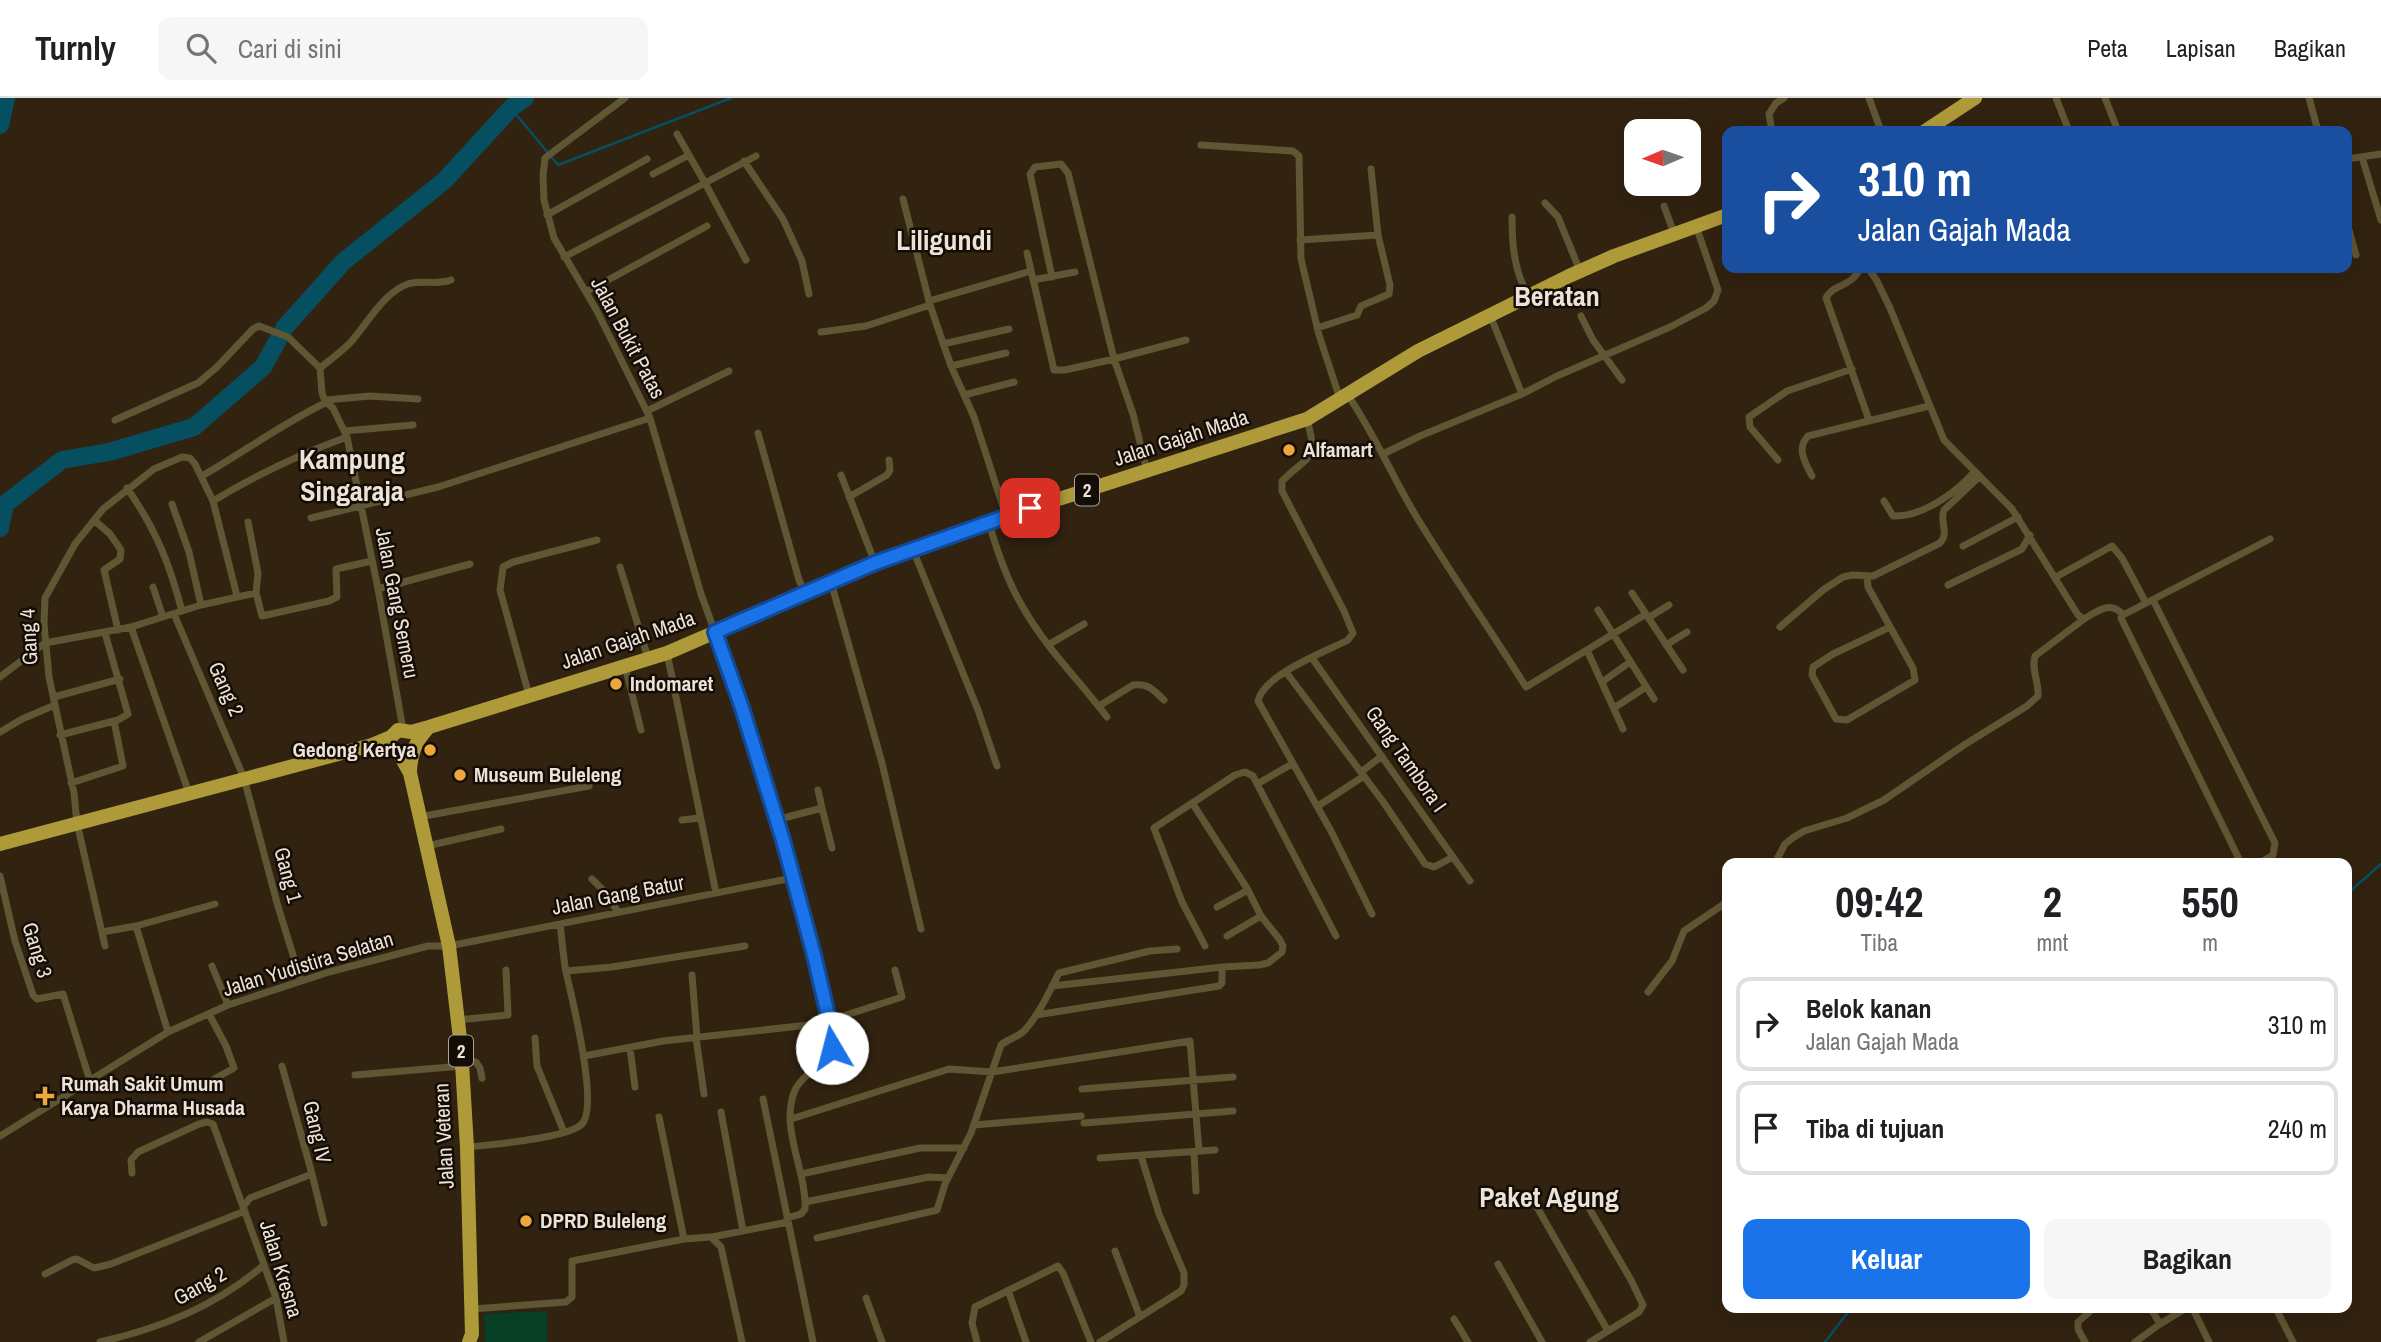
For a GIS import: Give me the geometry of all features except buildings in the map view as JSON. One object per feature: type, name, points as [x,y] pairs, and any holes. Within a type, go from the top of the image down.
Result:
[{"type":"highway","points":[[1933,126],[1975,98]]},
{"type":"highway","name":"Jalan Gajah Mada","points":[[0,844],[372,745],[404,742],[429,727],[667,653],[875,563],[1006,516],[1307,419],[1418,351],[1580,271],[1722,217]]},
{"type":"highway","name":"Jalan Veteran","points":[[404,742],[449,946],[462,1062],[467,1147],[470,1338]]},
{"type":"street","name":"Jalan Bukit Patas","points":[[625,98],[548,155],[543,176],[547,215],[554,238],[586,292],[649,415],[685,542],[715,632]]},
{"type":"street","points":[[1771,126],[1769,114],[1776,103],[1784,98]]},
{"type":"street","points":[[1869,98],[1879,126]]},
{"type":"street","points":[[2056,98],[2067,126]]},
{"type":"street","points":[[2105,98],[2116,126]]},
{"type":"street","points":[[2309,98],[2317,126]]},
{"type":"street","points":[[677,134],[746,260]]},
{"type":"street","points":[[1201,145],[1297,152],[1300,161],[1301,259],[1317,328],[1344,397],[1364,418],[1400,489],[1440,556],[1526,687],[1612,634],[1669,605]]},
{"type":"street","points":[[2352,158],[2381,154]]},
{"type":"street","points":[[653,174],[689,155]]},
{"type":"street","points":[[564,257],[756,156]]},
{"type":"street","points":[[2362,157],[2381,220]]},
{"type":"street","points":[[547,215],[647,159]]},
{"type":"street","points":[[744,161],[783,219],[802,261],[809,294]]},
{"type":"street","points":[[1052,277],[1030,174],[1035,167],[1056,163],[1065,167],[1068,173],[1114,359],[1133,414],[1147,471]]},
{"type":"street","points":[[1317,328],[1357,315],[1361,306],[1389,294],[1390,285],[1378,235],[1371,169]]},
{"type":"street","points":[[903,199],[943,344],[974,417],[1006,516]]},
{"type":"street","points":[[1545,203],[1558,216],[1580,271]]},
{"type":"street","points":[[1664,206],[1674,233]]},
{"type":"street","points":[[1512,217],[1518,272],[1529,296]]},
{"type":"street","points":[[1383,454],[1468,415],[1522,394],[1706,308],[1717,295],[1717,285],[1696,225]]},
{"type":"street","points":[[586,292],[707,226]]},
{"type":"street","points":[[1300,240],[1378,235]]},
{"type":"street","points":[[1027,253],[1054,370],[1114,359],[1186,340]]},
{"type":"street","points":[[821,332],[866,326],[1031,271]]},
{"type":"street","points":[[1033,280],[1075,272]]},
{"type":"street","points":[[1858,273],[1855,278],[1829,292],[1826,298],[1868,420]]},
{"type":"street","points":[[1871,273],[1890,308],[1944,440],[2002,497],[2018,517],[2074,610],[2084,619]]},
{"type":"street","points":[[115,420],[198,383],[216,369],[253,329],[262,326],[288,337],[320,368],[348,345],[385,300],[403,286],[422,281],[440,283],[451,279]]},
{"type":"street","points":[[1490,315],[1522,394]]},
{"type":"street","points":[[1581,316],[1622,380]]},
{"type":"street","points":[[943,344],[1009,329]]},
{"type":"street","points":[[951,366],[1006,353]]},
{"type":"street","name":"Jalan Gang Semeru","points":[[320,368],[321,387],[326,401],[333,408],[345,434],[378,589],[404,742]]},
{"type":"street","points":[[1778,460],[1751,427],[1749,417],[1787,391],[1852,369]]},
{"type":"street","points":[[311,518],[438,487],[649,415],[729,371]]},
{"type":"street","points":[[964,395],[1014,382]]},
{"type":"street","points":[[237,596],[213,501],[202,476],[297,416],[326,401],[370,396],[418,399]]},
{"type":"street","points":[[1812,476],[1802,453],[1804,440],[1817,433],[1929,406]]},
{"type":"street","points":[[1307,419],[1313,444],[1312,453],[1283,479],[1282,491],[1353,631],[1348,640],[1286,672],[1266,687],[1258,701],[1318,806],[1372,914]]},
{"type":"street","points":[[213,501],[259,474],[345,434],[413,425]]},
{"type":"street","points":[[758,433],[805,593]]},
{"type":"street","name":"Gang 4","points":[[77,823],[45,643],[45,598],[75,544],[94,520],[127,488],[173,459],[190,458],[202,476]]},
{"type":"street","points":[[849,497],[889,474],[889,460]]},
{"type":"street","points":[[841,475],[875,563]]},
{"type":"street","points":[[1884,501],[1893,516],[1903,516],[1937,503],[1977,475]]},
{"type":"street","points":[[1780,628],[1843,577],[1867,577],[1900,565],[1942,541],[1945,533],[1942,514],[1944,510],[1977,475]]},
{"type":"street","name":"Gang 2","points":[[127,488],[147,518],[172,571],[178,612],[244,778]]},
{"type":"street","points":[[172,504],[189,552],[201,605]]},
{"type":"street","points":[[1963,546],[2018,517]]},
{"type":"street","points":[[94,520],[110,534],[121,550],[120,559],[104,570],[118,630]]},
{"type":"street","points":[[248,522],[258,573],[256,593],[262,615],[330,601],[337,597],[336,569],[372,561]]},
{"type":"street","points":[[989,522],[999,557],[1016,596],[1048,645],[1107,717]]},
{"type":"street","points":[[1948,585],[2022,549],[2030,535]]},
{"type":"street","points":[[2239,858],[2121,618],[2270,539]]},
{"type":"street","points":[[530,695],[500,590],[503,567],[597,540]]},
{"type":"street","points":[[2056,577],[2112,546],[2122,558],[2149,602],[2275,843],[2276,850],[2268,858]]},
{"type":"street","points":[[913,550],[978,710],[997,766]]},
{"type":"street","points":[[378,589],[470,564]]},
{"type":"street","points":[[620,567],[648,659]]},
{"type":"street","points":[[1867,577],[1868,587],[1913,668],[1915,677],[1913,682],[1847,720],[1836,719],[1812,675],[1813,667],[1833,654],[1890,627]]},
{"type":"street","points":[[831,582],[882,763],[922,929]]},
{"type":"street","points":[[153,587],[163,617]]},
{"type":"street","points":[[0,677],[45,643],[131,627],[201,605],[256,593]]},
{"type":"street","points":[[1632,593],[1684,670]]},
{"type":"street","points":[[1778,858],[1794,837],[1804,831],[1847,818],[1884,800],[2027,706],[2038,696],[2035,656],[2084,619],[2109,607],[2119,610],[2123,615]]},
{"type":"street","points":[[1598,610],[1654,699]]},
{"type":"street","points":[[1048,645],[1084,624]]},
{"type":"street","points":[[131,627],[190,793]]},
{"type":"street","points":[[471,1310],[566,1302],[572,1297],[572,1261],[684,1239],[743,1231],[788,1220],[805,1209],[791,1119],[795,1090],[829,1054],[833,1044],[814,955],[776,820],[741,705],[715,632]]},
{"type":"street","points":[[1667,645],[1687,632]]},
{"type":"street","points":[[60,735],[114,721],[126,717],[128,713],[105,633]]},
{"type":"street","points":[[1587,650],[1623,729]]},
{"type":"street","points":[[667,653],[716,893]]},
{"type":"street","name":"Gang Tambora I","points":[[1312,658],[1470,881]]},
{"type":"street","points":[[1602,682],[1630,662]]},
{"type":"street","points":[[625,666],[641,730]]},
{"type":"street","points":[[1286,672],[1425,864],[1434,867],[1454,857]]},
{"type":"street","points":[[0,732],[54,701],[120,679]]},
{"type":"street","points":[[1099,706],[1139,684],[1150,686],[1164,701]]},
{"type":"street","points":[[1614,708],[1647,687]]},
{"type":"street","points":[[71,783],[123,766],[114,721]]},
{"type":"street","points":[[1318,806],[1382,756]]},
{"type":"street","points":[[1257,784],[1292,764]]},
{"type":"street","points":[[1205,946],[1182,902],[1154,828],[1241,772],[1249,773],[1257,784],[1336,936]]},
{"type":"street","name":"Gang 1","points":[[244,778],[276,903],[301,981]]},
{"type":"street","points":[[419,817],[589,786]]},
{"type":"street","points":[[818,790],[832,848]]},
{"type":"street","points":[[1052,986],[1259,965],[1268,963],[1282,952],[1280,940],[1261,916],[1248,890],[1193,804]]},
{"type":"street","points":[[776,820],[822,807]]},
{"type":"street","points":[[682,820],[700,818]]},
{"type":"street","points":[[77,823],[106,946]]},
{"type":"street","points":[[426,846],[501,829]]},
{"type":"street","name":"Gang 3","points":[[0,876],[15,941],[33,995],[37,999],[63,994],[90,1082]]},
{"type":"street","name":"Jalan Gang Batur","points":[[449,946],[792,878]]},
{"type":"street","points":[[592,879],[605,892],[618,912]]},
{"type":"street","points":[[1217,907],[1248,890]]},
{"type":"street","points":[[102,932],[136,926],[215,904]]},
{"type":"street","points":[[1648,992],[1672,961],[1684,931],[1722,905]]},
{"type":"street","points":[[1227,936],[1261,916]]},
{"type":"street","points":[[467,1147],[564,1132],[579,1127],[587,1114],[584,1056],[566,971],[560,924]]},
{"type":"street","points":[[136,926],[169,1032]]},
{"type":"street","name":"Jalan Yudistira Selatan","points":[[0,1136],[169,1032],[228,1005],[301,981],[428,946],[449,946]]},
{"type":"street","points":[[566,971],[612,967],[745,946]]},
{"type":"street","points":[[817,1238],[939,1208],[948,1178],[974,1125],[1001,1045],[1009,1038],[1023,1033],[1059,973],[1150,951],[1177,949]]},
{"type":"street","points":[[212,965],[228,1005]]},
{"type":"street","points":[[1035,1015],[1219,986],[1222,983],[1222,967]]},
{"type":"street","points":[[457,1020],[508,1015],[506,970]]},
{"type":"street","points":[[584,1056],[696,1038],[829,1022],[902,997],[895,970]]},
{"type":"street","points":[[692,975],[696,1038],[704,1094]]},
{"type":"street","points":[[198,1088],[234,1068],[209,1014]]},
{"type":"street","points":[[535,1038],[537,1066],[564,1132]]},
{"type":"street","points":[[791,1119],[949,1069],[992,1072],[1190,1041],[1196,1114],[1196,1191]]},
{"type":"street","points":[[630,1048],[635,1087]]},
{"type":"street","points":[[355,1075],[476,1062],[482,1078]]},
{"type":"street","name":"Gang IV","points":[[244,1209],[250,1198],[312,1174],[282,1066]]},
{"type":"street","points":[[1082,1089],[1233,1077]]},
{"type":"street","points":[[763,1099],[813,1342]]},
{"type":"street","points":[[974,1125],[1233,1111]]},
{"type":"street","points":[[721,1112],[743,1231]]},
{"type":"street","points":[[659,1117],[684,1239]]},
{"type":"street","name":"Jalan Kresna","points":[[132,1173],[131,1160],[138,1153],[191,1127],[210,1122],[216,1130],[276,1297],[284,1342]]},
{"type":"street","points":[[801,1174],[912,1149],[964,1148]]},
{"type":"street","points":[[1100,1158],[1215,1150]]},
{"type":"street","points":[[1100,1342],[1181,1291],[1185,1282],[1159,1214],[1141,1156]]},
{"type":"street","points":[[312,1174],[324,1223]]},
{"type":"street","points":[[805,1202],[929,1177],[948,1178]]},
{"type":"street","points":[[1585,1201],[1642,1303],[1639,1312],[1590,1342]]},
{"type":"street","points":[[1534,1202],[1608,1331]]},
{"type":"street","points":[[45,1274],[77,1259],[94,1268],[111,1264],[244,1209]]},
{"type":"street","points":[[711,1237],[721,1247],[742,1342]]},
{"type":"street","points":[[1115,1251],[1140,1317]]},
{"type":"street","points":[[1498,1264],[1542,1342]]},
{"type":"street","name":"Gang 2","points":[[100,1342],[147,1330],[218,1299],[264,1265]]},
{"type":"street","points":[[977,1342],[972,1323],[975,1307],[1055,1267],[1060,1267],[1091,1342]]},
{"type":"street","points":[[1008,1290],[1026,1342]]},
{"type":"street","points":[[199,1342],[276,1297]]},
{"type":"street","points":[[866,1298],[882,1342]]},
{"type":"street","points":[[2085,1342],[2078,1329],[2078,1322],[2088,1313]]},
{"type":"street","points":[[2154,1313],[2160,1324]]},
{"type":"street","points":[[2135,1342],[2179,1313]]},
{"type":"street","points":[[2193,1313],[2210,1342]]},
{"type":"street","points":[[2277,1313],[2293,1342]]},
{"type":"street","points":[[1454,1319],[1468,1342]]},
{"type":"green space","points":[[547,1311],[547,1342],[485,1342],[484,1314]]},
{"type":"waterway","points":[[0,125],[6,98]]},
{"type":"waterway","points":[[0,528],[5,504],[62,460],[109,452],[194,427],[263,367],[285,327],[343,262],[444,181],[511,108],[525,98]]},
{"type":"waterway","points":[[511,108],[558,165],[731,98]]},
{"type":"waterway","points":[[2352,890],[2381,864]]},
{"type":"waterway","points":[[1825,1342],[1847,1313]]},
{"type":"place","name":"Alfamart","points":[[1289,450]]},
{"type":"place","name":"Indomaret","points":[[616,684]]},
{"type":"place","name":"Gedong Kertya","points":[[430,750]]},
{"type":"place","name":"Museum Buleleng","points":[[460,775]]},
{"type":"place","name":"Rumah Sakit Umum Karya Dharma Husada","points":[[45,1096]]},
{"type":"place","name":"DPRD Buleleng","points":[[526,1221]]},
{"type":"district","name":"Liligundi","points":[[944,240]]},
{"type":"district","name":"Beratan","points":[[1557,296]]},
{"type":"district","name":"Kampung Singaraja","points":[[352,475]]},
{"type":"district","name":"Paket Agung","points":[[1549,1197]]},
{"type":"route","points":[[832,1048],[832,1033],[814,955],[783,840],[715,632],[875,563],[1030,508]]}]
